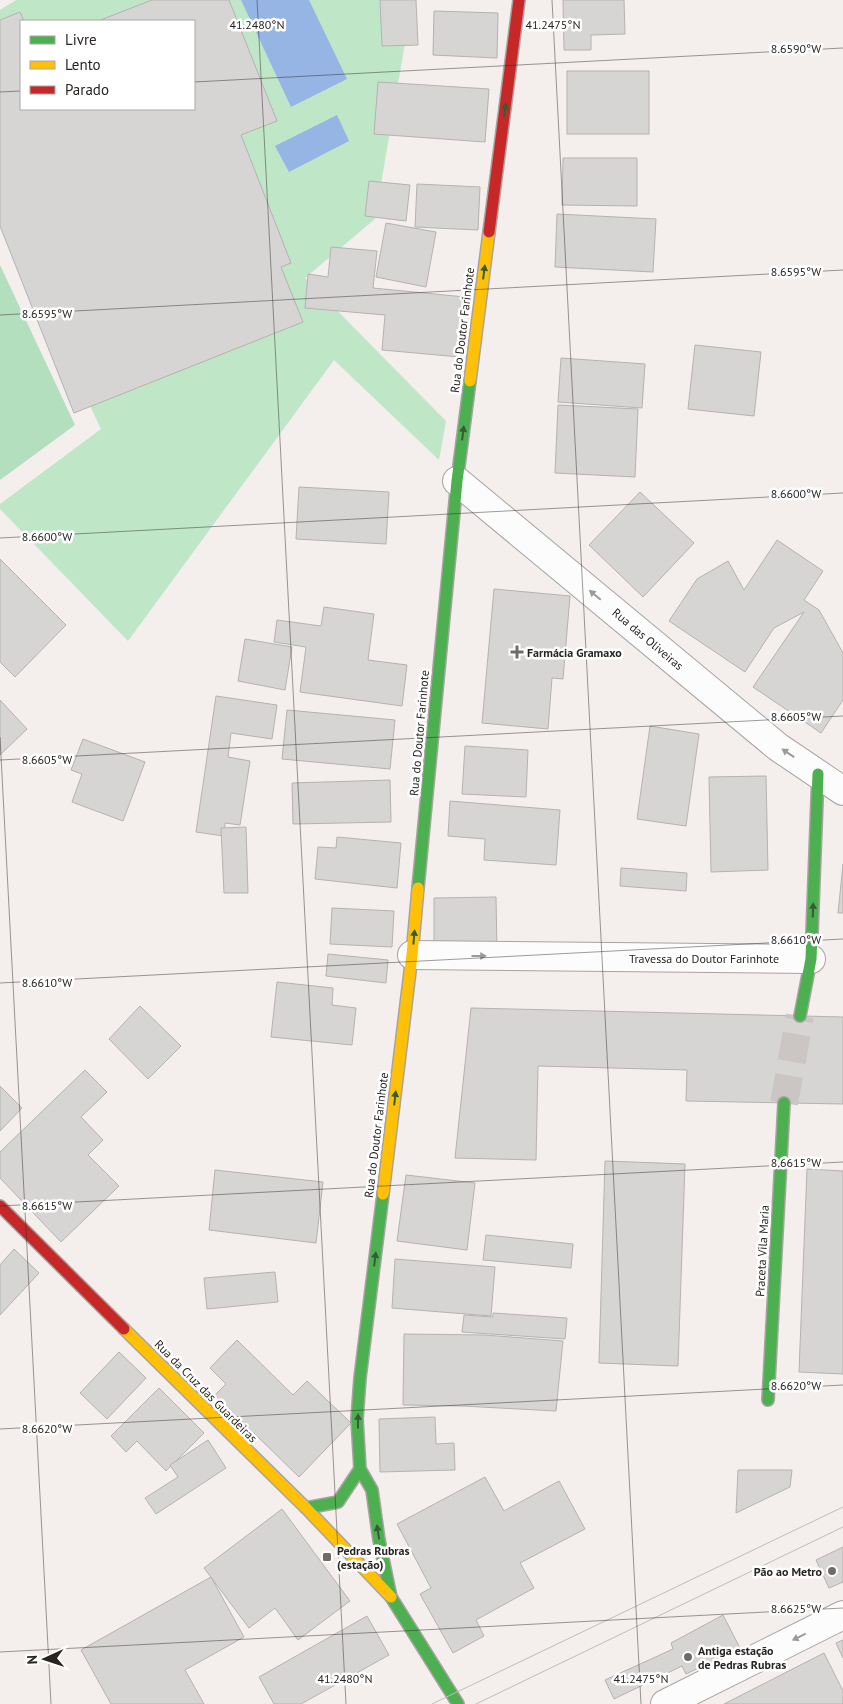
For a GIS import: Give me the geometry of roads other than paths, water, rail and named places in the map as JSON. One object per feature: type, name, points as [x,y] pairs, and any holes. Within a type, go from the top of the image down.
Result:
[{"type":"street","name":"Rua do Doutor Farinhote","points":[[458,1704],[391,1597],[379,1540],[372,1490],[360,1469],[357,1419],[360,1378],[412,955],[457,481],[519,0]]},
{"type":"street","name":"Rua das Oliveiras","points":[[457,481],[778,747],[843,791]]},
{"type":"street","points":[[800,1016],[811,958],[818,774]]},
{"type":"street","name":"Travessa do Doutor Farinhote","points":[[412,955],[811,958]]},
{"type":"street","name":"Praceta Vila Maria","points":[[768,1400],[784,1103]]},
{"type":"street","name":"Rua da Cruz das Guardeiras","points":[[0,1206],[306,1508],[391,1597]]},
{"type":"street","points":[[306,1508],[338,1502],[360,1469]]},
{"type":"street","points":[[665,1704],[843,1616]]},
{"type":"water","points":[[241,0],[309,0],[347,79],[291,107]]},
{"type":"water","points":[[337,115],[349,141],[289,172],[275,146]]},
{"type":"tunnel","points":[[784,1103],[800,1016]]},
{"type":"tram line","points":[[432,1704],[843,1507]]},
{"type":"tram line","points":[[476,1704],[843,1527]]},
{"type":"place","name":"Farmácia Gramaxo","points":[[517,652]]},
{"type":"place","name":"Pedras Rubras (estação)","points":[[327,1557]]},
{"type":"place","name":"Pão ao Metro","points":[[832,1571]]},
{"type":"place","name":"Antiga estação de Pedras Rubras","points":[[688,1657]]}]
